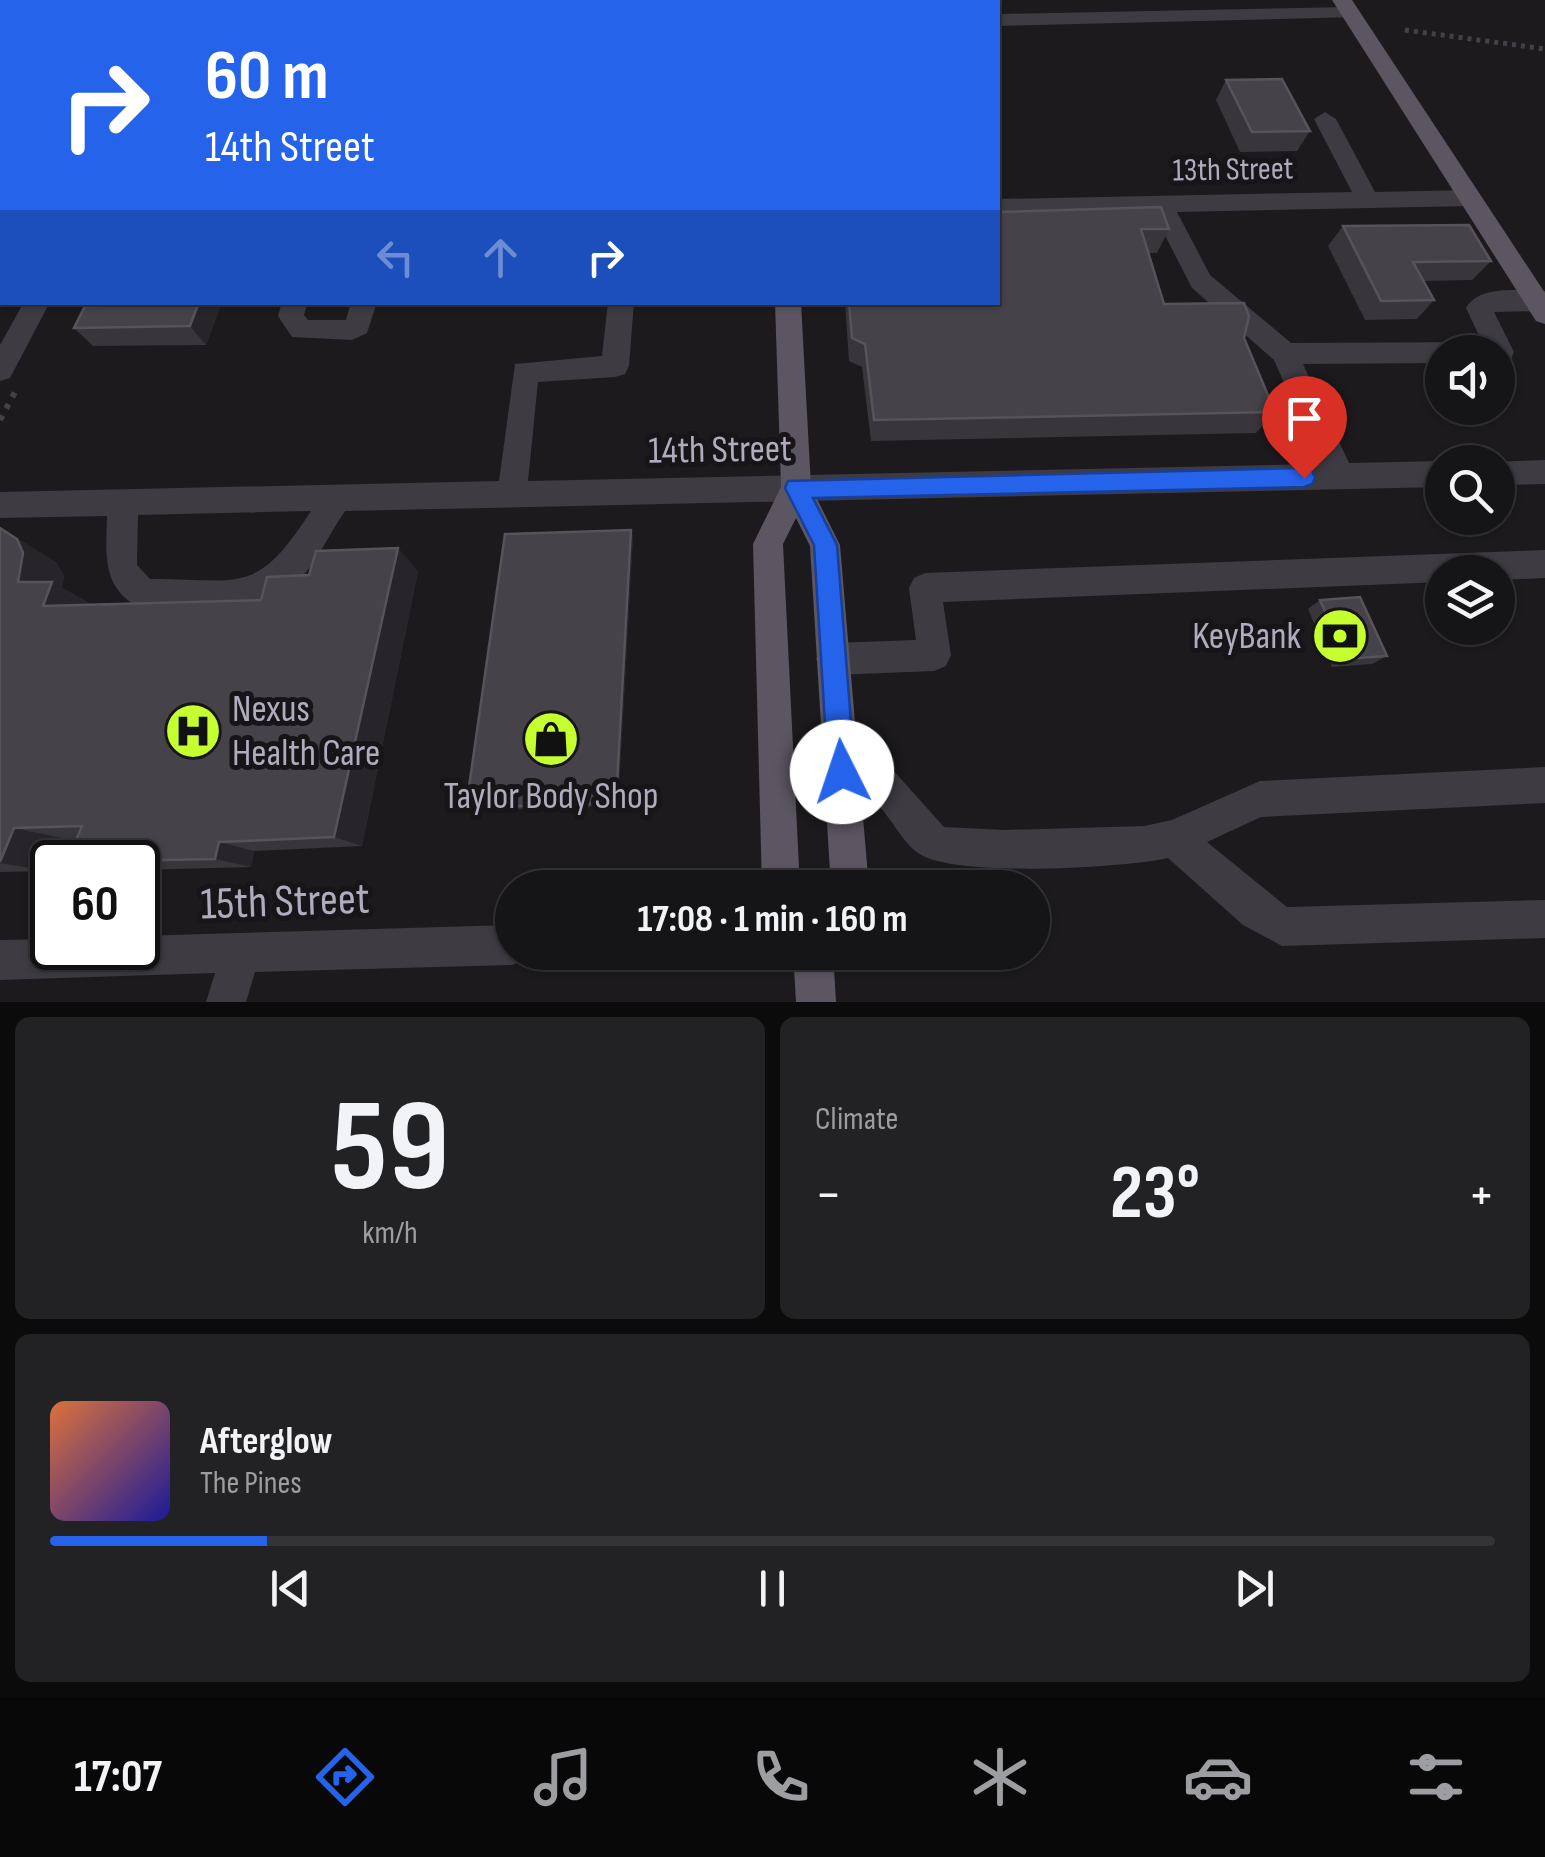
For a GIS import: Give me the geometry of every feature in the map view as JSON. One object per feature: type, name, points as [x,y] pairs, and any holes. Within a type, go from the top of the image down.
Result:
[{"type":"main road","points":[[1346,7],[1542,305]]},
{"type":"main road","points":[[788,305],[796,488],[825,545],[849,870]]},
{"type":"main road","points":[[780,870],[768,544],[796,488]]},
{"type":"main road","points":[[814,970],[816,1002]]},
{"type":"street","points":[[1000,20],[1346,7]]},
{"type":"street","points":[[1325,119],[1368,200]]},
{"type":"street","name":"13th Street","points":[[1000,207],[1471,198]]},
{"type":"street","points":[[1161,204],[1201,281],[1285,354],[1342,477]]},
{"type":"street","points":[[1285,354],[1501,352],[1479,308],[1495,301],[1542,305]]},
{"type":"street","points":[[0,370],[35,305]]},
{"type":"street","points":[[294,305],[290,316],[300,330],[352,330],[358,326],[363,305]]},
{"type":"street","points":[[512,494],[525,372],[615,366],[621,305]]},
{"type":"street","points":[[1515,473],[1545,472]]},
{"type":"street","name":"14th Street","points":[[0,506],[1425,475]]},
{"type":"street","points":[[123,503],[121,568],[130,584],[144,594],[245,594],[266,588],[295,563],[336,498]]},
{"type":"street","points":[[834,659],[934,655],[925,588],[1545,564]]},
{"type":"street","points":[[842,772],[879,782],[921,831],[946,846],[1076,848],[1144,844],[1174,838],[1260,798],[1545,785]]},
{"type":"street","points":[[1174,838],[1257,912],[1282,927],[1545,920]]},
{"type":"street","name":"15th Street","points":[[0,960],[495,946]]},
{"type":"street","points":[[226,1002],[241,953]]},
{"type":"path","points":[[1404,30],[1545,49]]},
{"type":"building","points":[[1282,79],[1310,131],[1252,132],[1226,80]]},
{"type":"building","points":[[1161,207],[1169,229],[1141,229],[1164,304],[1244,303],[1249,316],[1244,338],[1275,412],[874,420],[865,344],[852,338],[849,305],[1000,305],[1000,212]]},
{"type":"building","points":[[1469,225],[1491,261],[1413,262],[1434,300],[1381,301],[1343,226]]},
{"type":"building","points":[[198,305],[190,326],[74,328],[85,306]]},
{"type":"building","name":"Nexus Health Care","points":[[0,528],[17,539],[23,553],[18,582],[52,582],[43,606],[261,600],[267,577],[309,575],[316,551],[398,548],[334,837],[219,842],[215,859],[160,860],[160,840],[76,840],[82,826],[14,828],[0,862]]},
{"type":"building","name":"Taylor Body Shop","points":[[631,530],[616,803],[466,808],[505,534]]},
{"type":"building","points":[[1360,597],[1387,656],[1346,659],[1320,600]]},
{"type":"place","name":"KeyBank","points":[[1340,636]]},
{"type":"place","name":"Nexus Health Care","points":[[193,731]]},
{"type":"place","name":"Taylor Body Shop","points":[[551,739]]},
{"type":"route","points":[[842,772],[825,545],[796,488],[1304,478]]}]
